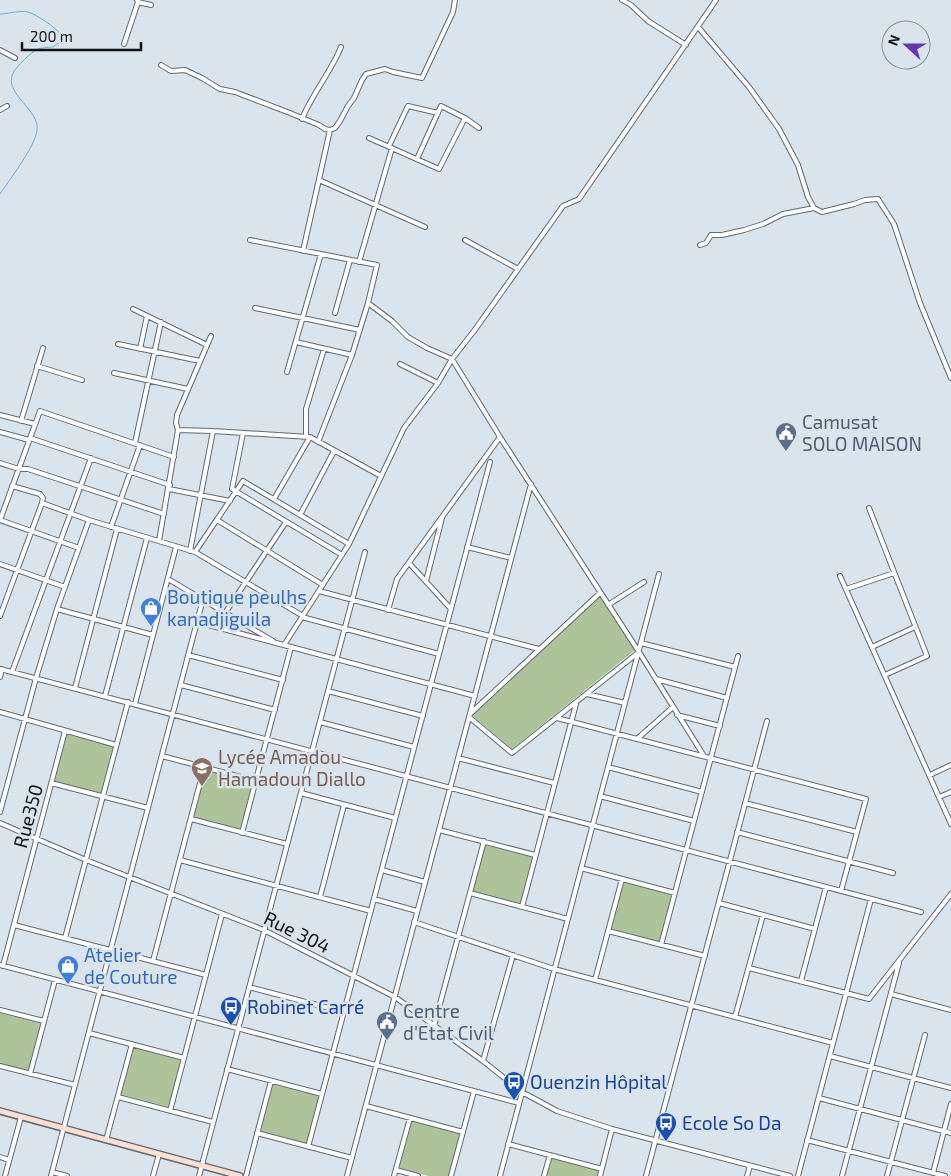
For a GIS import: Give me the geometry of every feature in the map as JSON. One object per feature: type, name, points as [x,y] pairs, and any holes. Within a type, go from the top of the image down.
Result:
[{"type":"street","points":[[161,65],[171,71],[185,70],[220,89],[235,92],[330,130],[335,128],[340,121],[366,74],[385,69],[422,78],[453,12],[455,0]]},
{"type":"street","points":[[622,0],[631,5],[648,21],[686,44]]},
{"type":"street","points":[[284,645],[349,544],[404,428],[438,384],[452,359],[474,331],[562,206],[579,199],[716,0]]},
{"type":"street","points":[[124,44],[137,1],[151,6]]},
{"type":"street","points":[[698,26],[749,87],[779,129],[798,164],[808,198],[814,208],[822,212],[865,200],[878,199],[888,213],[896,230],[920,303],[951,378]]},
{"type":"street","points":[[302,119],[313,96],[337,56],[340,47]]},
{"type":"street","points":[[0,50],[15,58]]},
{"type":"street","points":[[0,110],[7,106]]},
{"type":"street","points":[[360,262],[390,147],[408,106],[438,113]]},
{"type":"street","points":[[417,159],[441,106],[465,118],[479,128]]},
{"type":"street","points":[[369,138],[439,169],[465,118]]},
{"type":"street","points":[[303,251],[330,130]]},
{"type":"street","points":[[319,180],[425,227]]},
{"type":"street","points":[[700,245],[706,243],[711,235],[722,235],[744,230],[763,224],[783,214],[814,208]]},
{"type":"street","points":[[250,240],[377,265],[352,355],[318,442]]},
{"type":"street","points":[[465,240],[518,269]]},
{"type":"street","points":[[287,372],[321,254]]},
{"type":"street","points":[[335,314],[350,260]]},
{"type":"street","points":[[368,303],[392,321],[408,337],[452,359],[704,756]]},
{"type":"street","points":[[255,308],[360,330]]},
{"type":"street","points":[[133,309],[207,345]]},
{"type":"street","points":[[140,349],[148,316]]},
{"type":"street","points":[[111,527],[138,444],[161,322]]},
{"type":"street","points":[[159,541],[178,430],[176,423],[177,415],[211,336]]},
{"type":"street","points":[[296,342],[352,355]]},
{"type":"street","points":[[118,344],[200,361]]},
{"type":"street","points":[[21,421],[42,348]]},
{"type":"street","points":[[274,500],[308,437],[306,409],[324,349]]},
{"type":"street","points":[[400,364],[438,384]]},
{"type":"street","points":[[37,366],[82,380]]},
{"type":"street","points":[[114,373],[188,389]]},
{"type":"street","points":[[79,548],[0,520],[40,410],[174,457]]},
{"type":"street","points":[[0,415],[35,424]]},
{"type":"street","points":[[178,430],[308,437],[381,476]]},
{"type":"street","points":[[190,551],[212,431]]},
{"type":"street","points":[[0,432],[30,439],[91,458],[169,487],[230,501]]},
{"type":"street","points":[[243,433],[232,489],[342,555]]},
{"type":"street","points":[[388,610],[397,579],[500,437]]},
{"type":"street","points":[[300,515],[334,450]]},
{"type":"street","points":[[12,672],[91,458]]},
{"type":"street","points":[[308,1147],[490,462]]},
{"type":"street","points":[[0,463],[19,469],[28,469],[164,514]]},
{"type":"street","points":[[195,552],[243,481],[349,544]]},
{"type":"street","points":[[347,1176],[531,484]]},
{"type":"street","points":[[0,616],[43,498],[40,494],[12,486]]},
{"type":"street","points":[[0,498],[7,501]]},
{"type":"street","points":[[42,503],[89,520],[195,552],[303,617],[439,654]]},
{"type":"street","points":[[869,508],[927,656],[885,675]]},
{"type":"street","points":[[426,581],[442,516]]},
{"type":"street","points":[[0,812],[36,678],[57,609],[89,520]]},
{"type":"street","points":[[217,520],[323,585]]},
{"type":"street","points":[[225,612],[286,522]]},
{"type":"street","points":[[75,688],[118,529]]},
{"type":"street","points":[[105,696],[147,538]]},
{"type":"street","points":[[134,704],[176,547]]},
{"type":"street","points":[[467,547],[511,558]]},
{"type":"street","points":[[199,1176],[365,552]]},
{"type":"street","points":[[409,563],[451,609]]},
{"type":"street","points":[[0,564],[65,587]]},
{"type":"street","points":[[846,589],[894,573]]},
{"type":"street","points":[[500,1176],[659,574]]},
{"type":"street","points":[[840,576],[951,824]]},
{"type":"street","points":[[168,578],[278,644]]},
{"type":"street","points":[[608,605],[644,582]]},
{"type":"street","points":[[319,591],[539,649]]},
{"type":"street","points":[[469,716],[600,593]]},
{"type":"street","points":[[67,1176],[51,1174],[203,599]]},
{"type":"street","points":[[57,609],[153,634]]},
{"type":"street","points":[[197,622],[474,696]]},
{"type":"street","points":[[872,647],[915,627]]},
{"type":"street","points":[[641,643],[735,667]]},
{"type":"street","points":[[242,832],[291,647]]},
{"type":"street","points":[[469,716],[512,753],[639,652]]},
{"type":"street","points":[[188,655],[283,680]]},
{"type":"street","points":[[661,945],[738,656]]},
{"type":"street","points":[[0,677],[1,669],[921,912]]},
{"type":"street","points":[[656,679],[727,698]]},
{"type":"street","points":[[180,685],[275,710]]},
{"type":"street","points":[[328,691],[423,716]]},
{"type":"street","points":[[587,694],[625,704]]},
{"type":"street","points":[[65,938],[128,702]]},
{"type":"street","points":[[522,907],[576,703]]},
{"type":"street","points":[[637,739],[673,707]]},
{"type":"street","points":[[0,712],[116,745]]},
{"type":"street","points":[[677,714],[720,726]]},
{"type":"street","points":[[557,718],[866,799],[842,891]]},
{"type":"street","points":[[646,1176],[767,721]]},
{"type":"street","points":[[320,722],[414,747]]},
{"type":"street","name":"Rue350","points":[[1,966],[14,925],[65,731]]},
{"type":"street","points":[[162,756],[256,781]]},
{"type":"street","points":[[458,758],[554,783]]},
{"type":"street","points":[[930,775],[951,765]]},
{"type":"street","points":[[608,767],[702,792]]},
{"type":"street","points":[[153,962],[204,768]]},
{"type":"street","points":[[51,783],[148,808]]},
{"type":"street","points":[[940,797],[951,792]]},
{"type":"street","points":[[301,793],[395,818]]},
{"type":"street","points":[[600,796],[694,821]]},
{"type":"street","points":[[745,803],[857,832]]},
{"type":"street","points":[[320,897],[344,805]]},
{"type":"street","points":[[191,819],[287,844]]},
{"type":"street","name":"Rue 304","points":[[0,823],[86,860],[264,930],[395,996],[522,1092],[557,1111],[612,1129],[790,1176]]},
{"type":"street","points":[[439,830],[535,855]]},
{"type":"street","points":[[738,832],[894,873]]},
{"type":"street","points":[[434,1026],[484,841]]},
{"type":"street","points":[[180,860],[371,911]]},
{"type":"street","points":[[581,868],[675,893]]},
{"type":"street","points":[[382,870],[425,882]]},
{"type":"street","points":[[595,980],[622,879]]},
{"type":"street","points":[[801,982],[826,887]]},
{"type":"street","points":[[470,893],[568,919]]},
{"type":"street","points":[[749,968],[869,1000],[951,894]]},
{"type":"street","points":[[374,899],[418,911]]},
{"type":"street","points":[[798,1176],[872,899]]},
{"type":"street","points":[[719,903],[815,929]]},
{"type":"street","points":[[170,1111],[222,914]]},
{"type":"street","points":[[736,1017],[762,915]]},
{"type":"street","points":[[414,922],[554,969],[833,1043]]},
{"type":"street","points":[[14,925],[206,976]]},
{"type":"street","points":[[608,931],[705,956]]},
{"type":"street","points":[[483,1061],[512,955]]},
{"type":"street","points":[[842,1176],[900,959]]},
{"type":"street","points":[[1,966],[519,1103]]},
{"type":"street","points":[[30,1074],[55,980]]},
{"type":"street","points":[[249,987],[344,1012]]},
{"type":"street","points":[[890,994],[951,1010]]},
{"type":"street","points":[[0,1010],[44,1021]]},
{"type":"street","points":[[89,1033],[184,1058]]},
{"type":"street","points":[[887,1176],[924,1035]]},
{"type":"street","points":[[106,1140],[132,1044]]},
{"type":"street","points":[[830,1056],[951,1088]]},
{"type":"street","points":[[0,1066],[75,1085]]},
{"type":"street","points":[[227,1069],[322,1094]]},
{"type":"street","points":[[246,1176],[271,1081]]},
{"type":"street","points":[[451,1176],[474,1091]]},
{"type":"street","points":[[118,1097],[213,1122]]},
{"type":"street","points":[[819,1098],[951,1133]]},
{"type":"street","points":[[933,1173],[951,1104]]},
{"type":"street","points":[[366,1106],[463,1132]]},
{"type":"street","points":[[0,1111],[240,1176]]},
{"type":"street","points":[[5,1176],[20,1117]]},
{"type":"street","points":[[394,1176],[410,1118]]},
{"type":"street","points":[[600,1176],[612,1129]]},
{"type":"street","points":[[257,1133],[352,1158]]},
{"type":"street","points":[[808,1140],[944,1176]]},
{"type":"street","points":[[508,1144],[602,1169]]},
{"type":"street","points":[[153,1176],[159,1154]]},
{"type":"street","points":[[544,1176],[550,1155]]},
{"type":"street","points":[[0,1157],[9,1160]]},
{"type":"street","points":[[748,1176],[750,1166]]},
{"type":"street","points":[[396,1170],[418,1176]]},
{"type":"green space","points":[[600,595],[635,650],[512,749],[472,715]]},
{"type":"green space","points":[[66,734],[115,746],[103,794],[54,781]]},
{"type":"green space","points":[[205,769],[254,783],[241,830],[192,817]]},
{"type":"green space","points":[[485,843],[533,856],[520,904],[472,891]]},
{"type":"green space","points":[[624,882],[672,895],[659,942],[611,929]]},
{"type":"green space","points":[[0,1013],[42,1024],[29,1071],[0,1064]]},
{"type":"green space","points":[[133,1047],[182,1060],[169,1107],[120,1094]]},
{"type":"green space","points":[[272,1083],[321,1096],[308,1144],[259,1131]]},
{"type":"green space","points":[[412,1120],[460,1134],[449,1176],[429,1176],[399,1168]]},
{"type":"green space","points":[[551,1157],[600,1170],[598,1176],[546,1176]]},
{"type":"waterway","points":[[0,14],[28,12],[40,18],[60,34],[60,42],[52,47],[35,50],[24,59],[13,73],[11,81],[13,88],[34,116],[37,123],[37,131],[27,154],[0,194]]},
{"type":"place","name":"Camusat SOLO MAISON","points":[[786,452]]},
{"type":"place","name":"Boutique peulhs kanadjiguila","points":[[151,627]]},
{"type":"place","name":"Lycée Amadou Hamadoun Diallo","points":[[202,787]]},
{"type":"place","name":"Atelier de Couture","points":[[68,985]]},
{"type":"place","name":"Robinet Carré","points":[[231,1026]]},
{"type":"place","name":"Centre d'Etat Civil","points":[[387,1041]]},
{"type":"place","name":"Ouenzin Hôpital","points":[[514,1101]]},
{"type":"place","name":"Ecole So Da","points":[[666,1142]]}]
